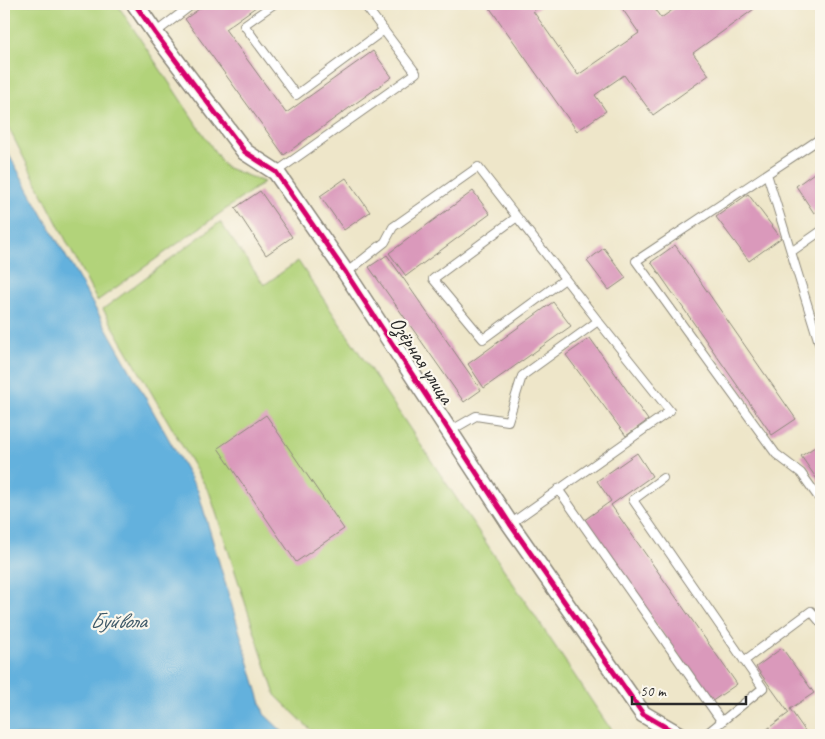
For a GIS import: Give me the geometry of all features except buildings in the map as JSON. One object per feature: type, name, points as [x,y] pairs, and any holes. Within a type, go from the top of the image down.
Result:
[{"type":"street","name":"Озёрная улица","points":[[135,4],[245,152],[276,172],[346,273],[510,524],[643,714],[679,735]]},
{"type":"lane","points":[[155,33],[193,4]]},
{"type":"lane","points":[[274,4],[244,26],[296,94],[384,30]]},
{"type":"lane","points":[[276,172],[416,73],[364,4]]},
{"type":"lane","points":[[821,138],[636,262],[776,454],[801,473],[821,501]]},
{"type":"lane","points":[[346,273],[385,242],[393,228],[478,167],[670,411],[510,524]]},
{"type":"lane","points":[[767,174],[821,349]]},
{"type":"lane","points":[[517,217],[433,279],[483,339],[566,279]]},
{"type":"lane","points":[[791,252],[821,231]]},
{"type":"lane","points":[[450,431],[476,416],[508,421],[522,376],[598,321]]},
{"type":"lane","points":[[663,478],[634,500],[763,688],[705,735]]},
{"type":"lane","points":[[558,489],[722,722]]},
{"type":"lane","points":[[744,661],[812,611],[821,623]]},
{"type":"green space","points":[[4,4],[117,4],[225,167],[264,182],[97,301],[4,119]]},
{"type":"green space","points":[[220,222],[264,285],[298,261],[607,724],[618,735],[316,735],[275,695],[210,494],[103,309]]},
{"type":"water","name":"Буйвола","points":[[4,146],[198,491],[264,714],[286,735],[4,735]]},
{"type":"cycle path","points":[[135,4],[245,152],[276,172],[346,273],[510,524],[643,714],[679,735]]}]
